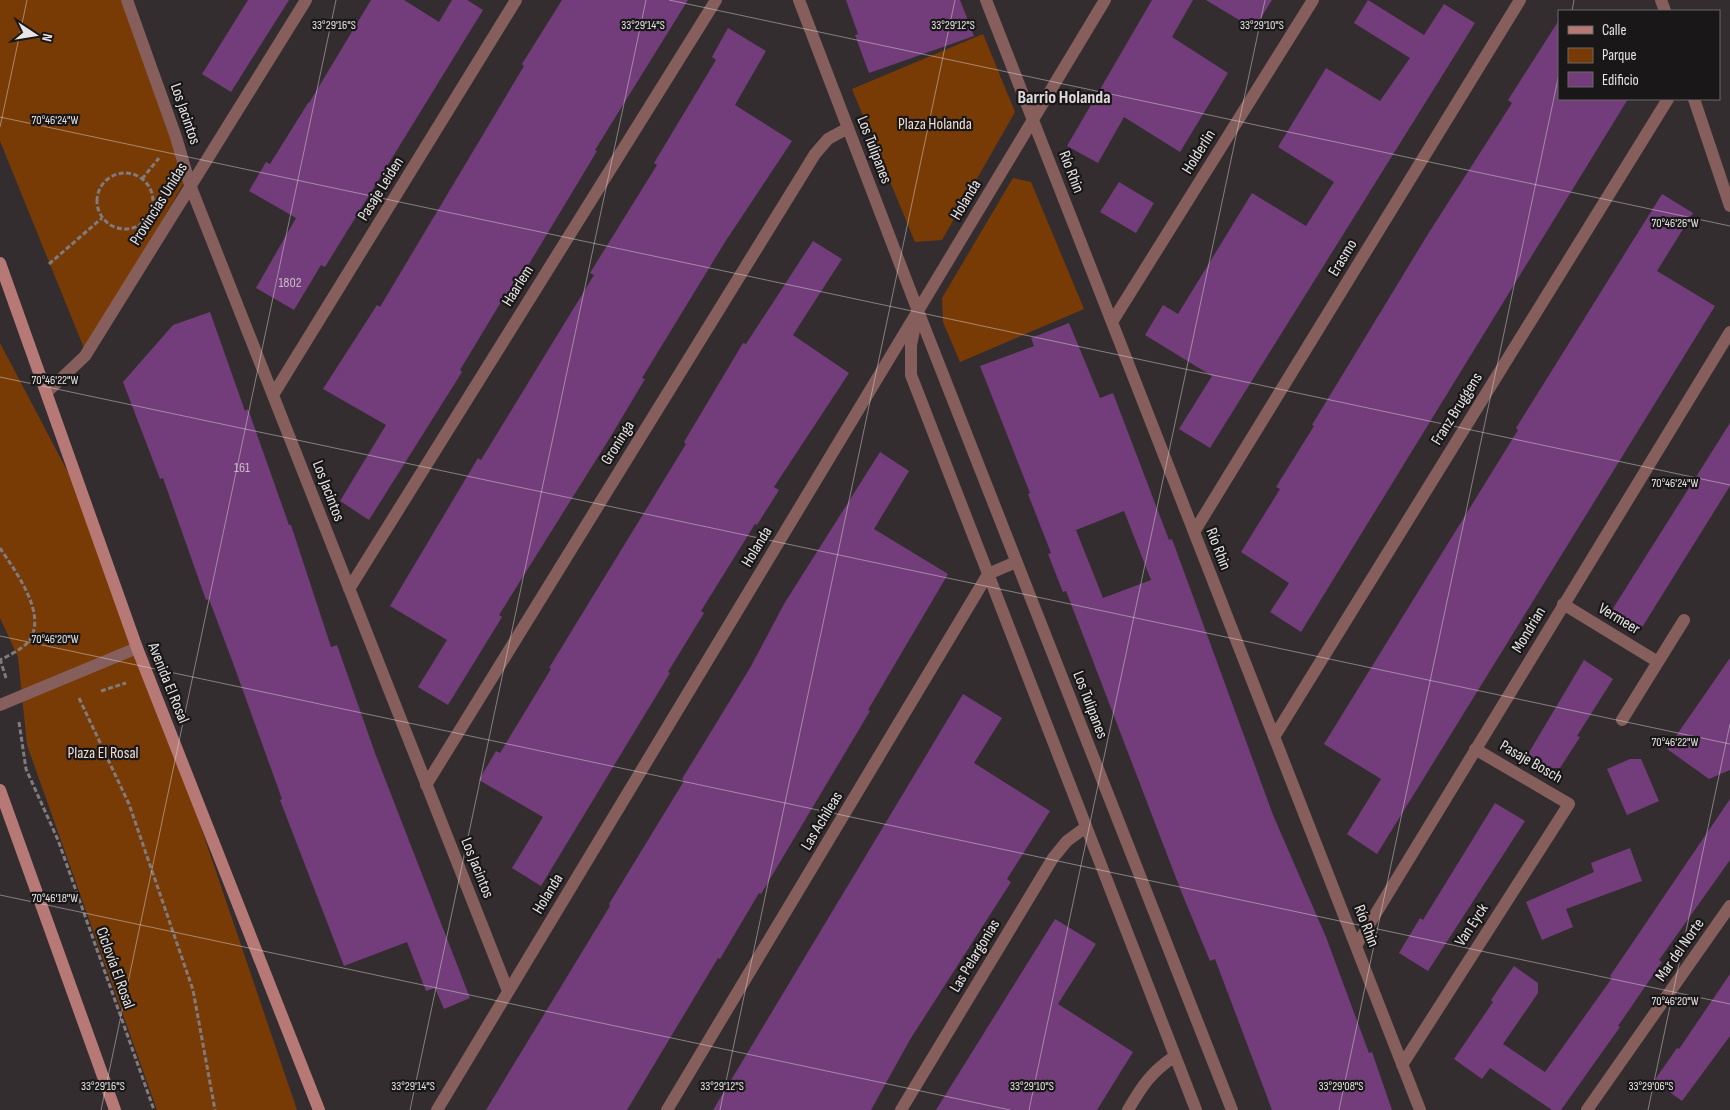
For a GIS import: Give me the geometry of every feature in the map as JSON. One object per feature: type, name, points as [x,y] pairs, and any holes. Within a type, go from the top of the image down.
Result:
[{"type":"street","name":"Los Jacintos","points":[[127,0],[176,137],[190,185],[508,992]]},
{"type":"street","name":"Provincias Unidas","points":[[47,392],[85,356],[306,0]]},
{"type":"street","name":"Pasaje Leiden","points":[[272,395],[516,0]]},
{"type":"street","name":"Haarlem","points":[[349,589],[716,0]]},
{"type":"street","name":"Los Tulipanes","points":[[799,0],[918,312],[1232,1110]]},
{"type":"street","name":"Río Rhin","points":[[986,0],[1420,1110]]},
{"type":"street","name":"Holanda","points":[[437,1110],[1105,0]]},
{"type":"street","name":"Holderlin","points":[[1112,322],[1313,0]]},
{"type":"street","name":"Erasmo","points":[[1194,532],[1520,0]]},
{"type":"street","name":"Franz Bruggens","points":[[1274,737],[1667,100]]},
{"type":"street","points":[[1694,100],[1730,206]]},
{"type":"street","name":"Groninga","points":[[426,785],[815,154],[828,139],[848,128]]},
{"type":"street","name":"Avenida El Rosal","points":[[0,263],[137,648],[319,1110]]},
{"type":"street","points":[[918,312],[911,345],[911,375],[1196,1110]]},
{"type":"street","name":"Mondrian","points":[[1356,946],[1730,332]]},
{"type":"street","points":[[988,574],[1016,562]]},
{"type":"street","name":"Las Achileas","points":[[667,1110],[988,574]]},
{"type":"street","name":"Vermeer","points":[[1563,604],[1658,662]]},
{"type":"street","points":[[1622,720],[1684,620]]},
{"type":"street","points":[[0,705],[137,648]]},
{"type":"street","name":"Pasaje Bosch","points":[[1475,749],[1569,804]]},
{"type":"street","points":[[0,790],[115,1110]]},
{"type":"street","name":"Van Eyck","points":[[1402,1065],[1569,804]]},
{"type":"street","name":"Las Pelargonias","points":[[901,1110],[1053,858],[1067,841],[1086,827]]},
{"type":"street","name":"Mar del Norte","points":[[1587,1110],[1730,906]]},
{"type":"street","points":[[1128,1110],[1144,1083],[1156,1069],[1175,1056]]},
{"type":"path","points":[[117,174],[134,174],[148,185],[152,193],[151,212],[146,221],[128,230],[118,229],[102,218],[98,210],[98,192],[109,178],[117,174]]},
{"type":"path","points":[[49,264],[102,218]]},
{"type":"path","points":[[0,548],[25,586],[36,624],[29,642],[0,660]]},
{"type":"path","points":[[79,698],[129,804],[193,990],[215,1110]]},
{"type":"path","name":"Ciclovía El Rosal","points":[[18,721],[26,769],[58,840],[154,1110]]},
{"type":"green space","points":[[0,0],[124,0],[185,181],[86,353],[0,141]]},
{"type":"green space","name":"Plaza Holanda","points":[[983,34],[1015,112],[942,240],[915,242],[852,89]]},
{"type":"green space","points":[[1013,178],[1031,182],[1084,309],[960,362],[943,322],[942,298]]},
{"type":"green space","name":"Plaza El Rosal","points":[[0,343],[103,539],[297,1110],[157,1110],[27,745],[18,657],[0,618]]},
{"type":"building","points":[[248,0],[289,0],[231,92],[202,74]]},
{"type":"building","points":[[371,0],[404,0],[439,22],[452,0],[467,0],[483,10],[325,267],[321,265],[294,310],[256,288],[296,218],[249,191],[266,162],[270,164],[309,103]]},
{"type":"building","points":[[562,0],[688,0],[595,150],[597,151],[508,299],[504,297],[460,370],[462,372],[369,520],[340,501],[386,425],[323,389],[377,305],[380,307],[524,66],[522,64]]},
{"type":"building","points":[[846,0],[960,0],[974,36],[869,73],[855,35],[858,34]]},
{"type":"building","points":[[1152,0],[1193,0],[1172,37],[1228,73],[1180,152],[1124,117],[1098,163],[1067,146]]},
{"type":"building","points":[[1206,0],[1272,0],[1254,29]]},
{"type":"building","points":[[1368,0],[1424,35],[1444,4],[1475,23],[1210,448],[1179,429],[1212,376],[1145,335],[1163,305],[1178,314],[1252,193],[1306,226],[1334,182],[1278,147],[1326,68],[1380,101],[1410,58],[1354,23]]},
{"type":"building","points":[[1558,22],[1558,100],[1627,100],[1301,632],[1270,612],[1289,583],[1241,552],[1280,489],[1276,487],[1314,426],[1312,425],[1428,234],[1512,103],[1508,100]]},
{"type":"building","points":[[728,28],[766,51],[735,105],[792,141],[725,242],[642,378],[645,379],[499,615],[502,617],[448,705],[418,687],[447,640],[390,606],[478,458],[481,460],[594,275],[590,273],[657,165],[654,163],[716,60],[712,57]]},
{"type":"building","points":[[1119,182],[1154,203],[1136,233],[1100,212]]},
{"type":"building","points":[[1662,194],[1693,213],[1657,271],[1715,306],[1377,854],[1347,834],[1381,779],[1324,744],[1518,430],[1516,428]]},
{"type":"building","points":[[813,241],[842,259],[793,335],[849,373],[774,487],[779,490],[757,525],[755,524],[701,611],[704,613],[668,672],[670,673],[541,886],[512,868],[543,817],[479,780],[496,751],[500,753],[551,669],[549,668],[686,444],[684,442],[743,343],[746,344]]},
{"type":"building","points":[[210,312],[245,411],[248,409],[289,525],[291,525],[331,647],[337,645],[375,753],[470,998],[444,1009],[435,988],[426,991],[407,942],[344,966],[280,800],[282,799],[209,599],[206,600],[163,478],[160,479],[123,382],[173,325]]},
{"type":"building","points":[[1069,323],[1100,398],[1113,393],[1169,540],[1172,539],[1273,815],[1326,937],[1369,1053],[1372,1052],[1392,1110],[1272,1110],[1215,959],[1210,961],[1181,891],[1066,591],[1063,592],[1048,554],[1051,553],[1028,494],[1030,493],[980,366],[1034,346],[1031,338]],"holes":[[[1124,511],[1151,580],[1103,598],[1076,530]]]},
{"type":"building","points":[[1730,423],[1730,486],[1641,629],[1612,610]]},
{"type":"building","points":[[880,452],[909,471],[874,529],[948,574],[868,710],[870,711],[761,894],[759,893],[720,959],[718,958],[627,1110],[486,1110],[684,781],[682,779],[750,668],[784,604]]},
{"type":"building","points":[[1730,658],[1730,770],[1709,779],[1667,749]]},
{"type":"building","points":[[1584,660],[1613,679],[1577,736],[1580,737],[1560,768],[1550,768],[1528,754]]},
{"type":"building","points":[[963,694],[1002,718],[974,763],[1050,811],[1007,879],[1011,882],[911,1038],[871,1110],[713,1110]]},
{"type":"building","points":[[1630,759],[1641,759],[1659,801],[1627,815],[1607,769]]},
{"type":"building","points":[[1730,799],[1730,860],[1659,960],[1662,962],[1618,1026],[1620,1027],[1561,1110],[1552,1110],[1490,1068],[1482,1079],[1454,1059],[1493,1002],[1491,1000],[1514,966],[1538,983],[1538,993],[1503,1044],[1545,1072],[1612,978],[1610,976]]},
{"type":"building","points":[[1495,803],[1525,821],[1428,971],[1399,953],[1420,918],[1423,920]]},
{"type":"building","points":[[1630,848],[1642,881],[1566,909],[1573,927],[1542,940],[1526,902],[1594,872],[1591,863]]},
{"type":"building","points":[[1055,919],[1096,944],[1058,1004],[1133,1052],[1097,1110],[936,1110]]},
{"type":"building","points":[[1730,974],[1730,1036],[1682,1101],[1654,1081],[1677,1048],[1679,1049]]},
{"type":"district","name":"Barrio Holanda","points":[[1064,97]]}]
